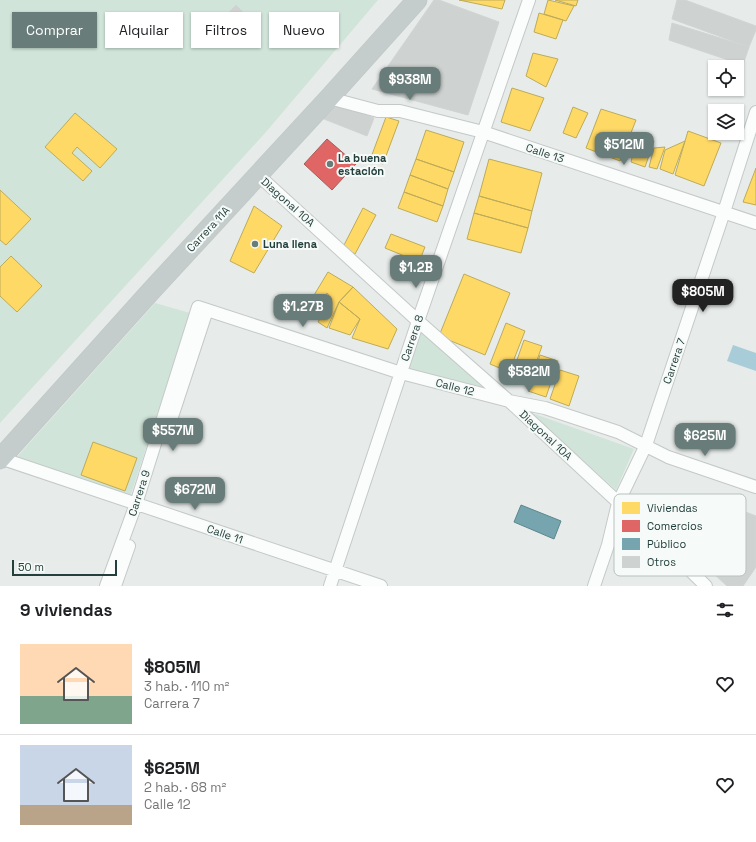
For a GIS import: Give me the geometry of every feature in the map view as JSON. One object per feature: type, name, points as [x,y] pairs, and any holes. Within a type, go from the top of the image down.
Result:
[{"type":"highway","name":"Carrera 11A","points":[[0,458],[417,0]]},
{"type":"street","name":"Carrera 8","points":[[330,586],[418,321],[529,0]]},
{"type":"street","name":"Calle 13","points":[[329,98],[378,111],[400,111],[483,132],[756,223]]},
{"type":"street","name":"Carrera 7","points":[[622,494],[646,445],[756,112]]},
{"type":"street","name":"Diagonal 10A","points":[[258,175],[418,321],[509,401],[614,499]]},
{"type":"street","name":"Calle 12","points":[[202,308],[401,373],[509,401],[545,408],[618,432],[668,457],[756,488]]},
{"type":"street","name":"Carrera 9","points":[[116,586],[202,308]]},
{"type":"street","name":"Calle 11","points":[[0,458],[381,586]]},
{"type":"street","name":"Carrera 9","points":[[106,586],[140,505]]},
{"type":"street","name":"Carrera 7","points":[[594,586],[608,545],[614,520]]},
{"type":"street","name":"Diagonal 10A","points":[[696,576],[706,586]]},
{"type":"green space","points":[[0,0],[378,0],[339,46],[339,12],[269,12],[269,48],[337,48],[266,132],[0,423]]},
{"type":"green space","points":[[155,303],[190,313],[130,497],[15,459]]},
{"type":"green space","points":[[420,331],[489,390],[408,370]]},
{"type":"green space","points":[[529,412],[634,449],[616,490]]},
{"type":"water","points":[[733,345],[756,353],[756,371],[727,361]]},
{"type":"building: Viviendas","points":[[459,0],[505,0],[502,9]]},
{"type":"building: Viviendas","points":[[548,0],[574,6],[566,21],[544,14]]},
{"type":"building: Viviendas","points":[[555,0],[578,0],[576,6]]},
{"type":"building: Viviendas","points":[[539,13],[563,20],[556,39],[534,32]]},
{"type":"building: Viviendas","points":[[533,53],[558,59],[546,87],[526,76]]},
{"type":"building: Viviendas","points":[[512,88],[544,98],[530,131],[501,122]]},
{"type":"building: Viviendas","points":[[573,107],[588,113],[576,138],[563,133]]},
{"type":"building: Viviendas","points":[[601,109],[636,120],[620,161],[586,148]]},
{"type":"building: Viviendas","points":[[75,113],[117,149],[100,168],[77,147],[72,153],[92,171],[83,181],[45,147]]},
{"type":"building: Viviendas","points":[[386,117],[399,121],[383,164],[370,160]]},
{"type":"building: Viviendas","points":[[426,130],[464,142],[454,172],[416,159]]},
{"type":"building: Viviendas","points":[[688,131],[708,138],[708,140],[721,143],[704,186],[675,175]]},
{"type":"building: Viviendas","points":[[637,137],[654,141],[645,167],[631,162]]},
{"type":"building: Viviendas","points":[[685,141],[673,174],[660,169],[665,150]]},
{"type":"building: Viviendas","points":[[665,147],[657,169],[649,167],[654,148]]},
{"type":"building: Viviendas","points":[[416,159],[454,172],[448,189],[410,175]]},
{"type":"building: Viviendas","points":[[489,159],[542,173],[532,211],[479,196]]},
{"type":"building: Viviendas","points":[[756,168],[756,205],[743,202]]},
{"type":"building: Viviendas","points":[[410,175],[448,189],[443,206],[404,192]]},
{"type":"building: Viviendas","points":[[0,190],[31,219],[6,245],[0,240]]},
{"type":"building: Viviendas","points":[[404,192],[443,206],[437,222],[398,208]]},
{"type":"building: Viviendas","points":[[479,196],[532,211],[528,228],[474,213]]},
{"type":"building: Viviendas","name":"Luna llena","points":[[254,206],[282,226],[254,273],[230,261]]},
{"type":"building: Viviendas","points":[[363,208],[376,215],[355,254],[343,247]]},
{"type":"building: Viviendas","points":[[474,213],[528,228],[521,253],[467,239]]},
{"type":"building: Viviendas","points":[[391,234],[425,247],[419,262],[385,248]]},
{"type":"building: Viviendas","points":[[11,256],[42,286],[17,312],[0,296],[0,267]]},
{"type":"building: Viviendas","points":[[328,272],[353,287],[339,302],[327,328],[318,322],[332,299],[327,293],[313,315],[305,310]]},
{"type":"building: Viviendas","points":[[464,274],[510,293],[485,355],[439,336]]},
{"type":"building: Viviendas","points":[[353,287],[397,329],[388,349],[352,338],[360,319],[339,302]]},
{"type":"building: Viviendas","points":[[339,302],[360,319],[350,335],[329,328]]},
{"type":"building: Viviendas","points":[[506,323],[525,331],[509,372],[490,364]]},
{"type":"building: Viviendas","points":[[524,340],[542,346],[529,383],[511,377]]},
{"type":"building: Viviendas","points":[[540,355],[558,361],[546,397],[528,391]]},
{"type":"building: Viviendas","points":[[560,370],[579,376],[569,406],[550,399]]},
{"type":"building: Viviendas","points":[[93,442],[137,458],[125,491],[81,475]]},
{"type":"building: Comercios","name":"La buena estación","points":[[327,139],[356,164],[332,190],[304,164]]},
{"type":"building: Público","points":[[521,505],[561,521],[554,539],[514,522]]},
{"type":"building: Otros","points":[[434,0],[439,0],[499,22],[468,115],[372,89]]},
{"type":"building: Otros","points":[[677,0],[685,0],[756,26],[756,30],[749,47],[672,19]]},
{"type":"building: Otros","points":[[236,5],[243,12],[229,12]]},
{"type":"building: Otros","points":[[672,23],[749,47],[744,62],[744,60],[728,60],[669,40]]},
{"type":"building: Otros","points":[[330,101],[374,118],[367,136],[319,117]]},
{"type":"building: Otros","points":[[746,512],[756,516],[756,567],[743,586],[727,586],[716,576],[746,576]]},
{"type":"place","name":"La buena estación","points":[[330,164]]},
{"type":"place","name":"Luna llena","points":[[255,244]]}]
